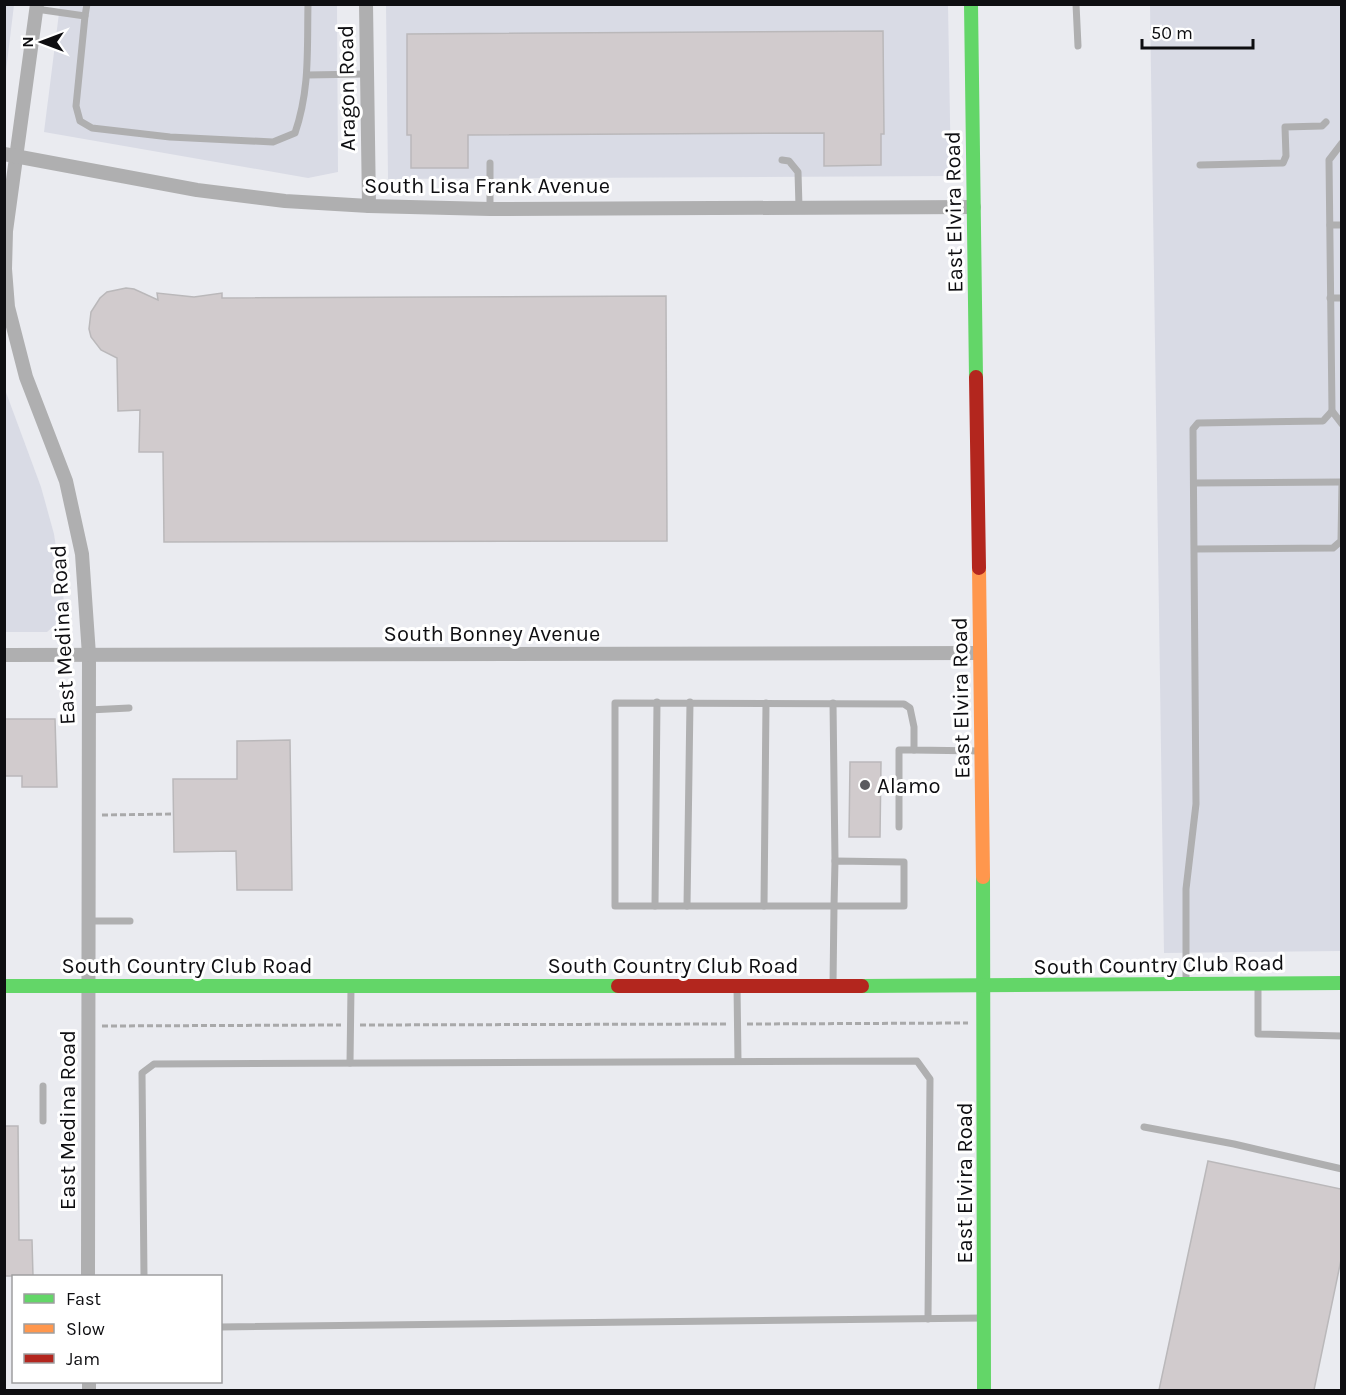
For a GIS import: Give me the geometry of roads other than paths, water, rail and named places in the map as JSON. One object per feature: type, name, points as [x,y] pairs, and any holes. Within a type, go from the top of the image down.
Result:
[{"type":"street","name":"Aragon Road","points":[[366,4],[369,206]]},
{"type":"street","name":"East Elvira Road","points":[[971,4],[985,987],[984,1390]]},
{"type":"street","name":"East Medina Road","points":[[36,7],[10,155],[5,269],[6,308],[26,377],[66,481],[82,554],[89,655],[88,1275]]},
{"type":"street","name":"South Lisa Frank Avenue","points":[[10,155],[197,190],[285,201],[369,206],[490,209],[974,207]]},
{"type":"street","name":"South Bonney Avenue","points":[[4,655],[980,653]]},
{"type":"street","name":"South Country Club Road","points":[[4,986],[985,987],[1341,983]]},
{"type":"lane","points":[[87,4],[76,106],[80,121],[92,128],[170,137],[273,142],[295,133],[304,108],[308,4]]},
{"type":"lane","points":[[1076,4],[1078,46]]},
{"type":"lane","points":[[36,7],[86,16]]},
{"type":"lane","points":[[307,75],[367,74]]},
{"type":"lane","points":[[1200,165],[1283,163],[1286,156],[1285,127],[1322,126],[1326,122]]},
{"type":"lane","points":[[1341,143],[1329,160],[1332,411],[1341,424]]},
{"type":"lane","points":[[782,160],[789,161],[798,172],[799,207]]},
{"type":"lane","points":[[490,162],[490,209]]},
{"type":"lane","points":[[1330,225],[1341,225]]},
{"type":"lane","points":[[1330,298],[1341,298]]},
{"type":"lane","points":[[1331,369],[1341,369]]},
{"type":"lane","points":[[1186,984],[1186,889],[1196,804],[1193,429],[1198,423],[1323,421],[1332,411]]},
{"type":"lane","points":[[1194,483],[1341,482],[1341,541],[1333,548],[1195,549]]},
{"type":"lane","points":[[654,906],[657,702]]},
{"type":"lane","points":[[687,906],[690,702]]},
{"type":"lane","points":[[835,861],[904,862],[904,906],[615,906],[615,703],[904,704],[910,708],[914,727],[914,750]]},
{"type":"lane","points":[[764,906],[765,703]]},
{"type":"lane","points":[[833,703],[835,861],[833,986]]},
{"type":"lane","points":[[89,710],[129,708]]},
{"type":"lane","points":[[899,827],[899,750],[982,751]]},
{"type":"lane","points":[[88,921],[129,921]]},
{"type":"lane","points":[[1258,984],[1258,1034],[1341,1036]]},
{"type":"lane","points":[[350,1062],[351,986]]},
{"type":"lane","points":[[737,986],[738,1061]]},
{"type":"lane","points":[[144,1275],[142,1073],[154,1064],[917,1061],[930,1079],[928,1319]]},
{"type":"lane","points":[[43,1086],[43,1121]]},
{"type":"lane","points":[[1144,1127],[1341,1168]]},
{"type":"lane","points":[[222,1327],[984,1318]]},
{"type":"place","name":"Alamo","points":[[865,785]]}]
